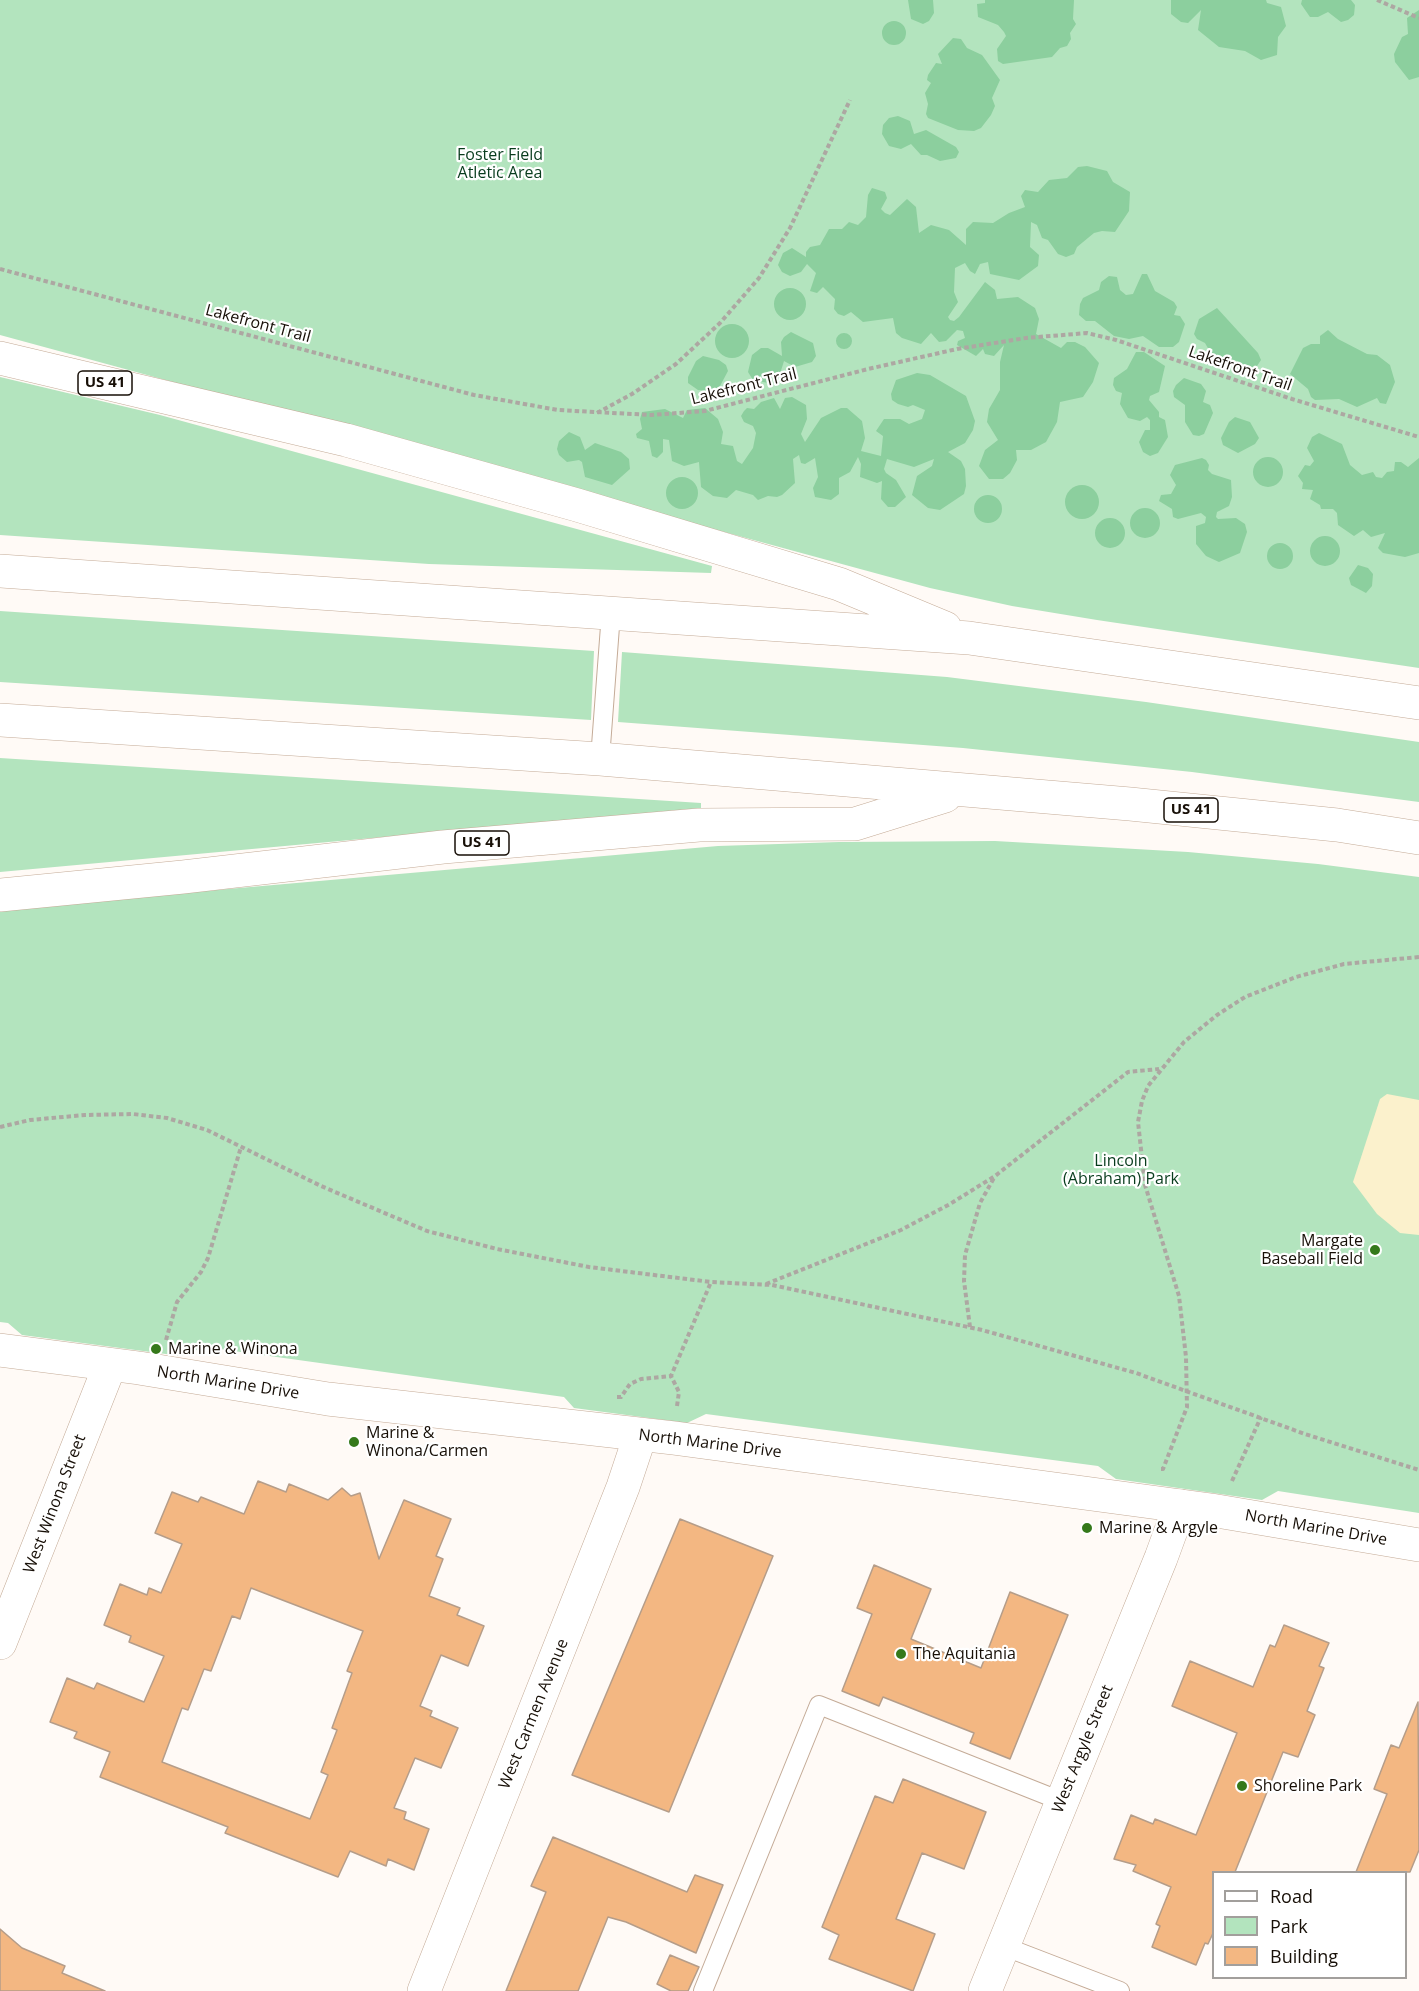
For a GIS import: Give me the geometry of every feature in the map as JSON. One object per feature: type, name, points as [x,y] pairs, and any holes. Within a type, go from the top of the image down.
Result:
[{"type":"main road","name":"US 41","points":[[0,358],[346,440],[577,505],[839,584],[969,639],[1419,704]]},
{"type":"main road","points":[[0,571],[969,639]]},
{"type":"main road","points":[[0,720],[600,759],[961,791]]},
{"type":"main road","name":"US 41","points":[[0,895],[183,877],[442,847],[699,825],[855,824],[961,791],[1314,822],[1419,838]]},
{"type":"main road","name":"North Marine Drive","points":[[0,1350],[328,1399],[640,1436],[1180,1506],[1419,1545]]},
{"type":"main road","name":"West Winona Street","points":[[0,1643],[110,1365]]},
{"type":"main road","name":"West Carmen Avenue","points":[[424,1991],[623,1487],[640,1436]]},
{"type":"main road","name":"West Argyle Street","points":[[985,1991],[1180,1506]]},
{"type":"lane","points":[[600,759],[611,613]]},
{"type":"lane","points":[[703,1991],[819,1705],[1061,1801]]},
{"type":"lane","points":[[1003,1946],[1120,1991]]},
{"type":"path","points":[[1377,0],[1419,18]]},
{"type":"path","points":[[596,413],[632,394],[676,364],[705,338],[754,285],[771,262],[796,218],[850,100]]},
{"type":"path","name":"Lakefront Trail","points":[[0,269],[474,394],[549,409],[671,415],[705,411],[858,371],[957,349],[1026,338],[1087,333],[1116,340],[1292,399],[1419,437]]},
{"type":"path","points":[[1152,1467],[1163,1469],[1187,1407],[1187,1391],[1179,1296],[1145,1185],[1138,1122],[1142,1101],[1160,1069],[1184,1042],[1217,1015],[1245,997],[1296,977],[1344,964],[1419,957]]},
{"type":"path","points":[[764,1285],[901,1230],[995,1176],[1128,1072],[1160,1069]]},
{"type":"path","points":[[0,1127],[30,1120],[133,1114],[167,1118],[207,1130],[321,1186],[427,1231],[497,1249],[589,1267],[711,1282],[764,1285],[850,1300],[970,1327],[1136,1373],[1419,1470]]},
{"type":"path","points":[[158,1339],[166,1340],[177,1302],[201,1272],[208,1258],[241,1147]]},
{"type":"path","points":[[970,1327],[964,1281],[965,1254],[980,1203],[995,1176]]},
{"type":"path","points":[[677,1412],[679,1392],[671,1376],[711,1282]]},
{"type":"path","points":[[610,1396],[621,1397],[630,1384],[641,1380],[671,1376]]},
{"type":"path","points":[[1224,1479],[1233,1481],[1261,1417]]},
{"type":"green space","name":"Foster Field Atletic Area","points":[[0,0],[1419,0],[1419,668],[1097,620],[1012,606],[930,588],[0,335]]},
{"type":"green space","points":[[908,0],[933,0],[934,13],[929,21],[923,24],[911,19]]},
{"type":"green space","points":[[985,0],[1074,0],[1073,19],[1076,24],[1070,33],[1071,39],[1067,46],[1060,48],[1052,57],[1003,64],[998,61],[997,49],[1006,36],[1004,32],[998,25],[978,17],[977,4],[985,3]]},
{"type":"green space","points":[[1171,0],[1266,0],[1267,3],[1281,7],[1286,26],[1278,37],[1277,55],[1261,60],[1245,51],[1219,47],[1198,30],[1201,10],[1188,23],[1181,22],[1171,14]]},
{"type":"green space","points":[[1302,0],[1351,0],[1355,5],[1354,15],[1341,22],[1328,12],[1318,17],[1310,17],[1301,4]]},
{"type":"green space","points":[[1419,10],[1419,77],[1409,80],[1395,62],[1394,54],[1402,37],[1408,34],[1407,18]]},
{"type":"green space","points":[[894,21],[903,24],[906,33],[903,42],[894,45],[885,42],[882,33],[885,24]]},
{"type":"green space","points":[[953,38],[961,39],[967,48],[982,55],[1000,80],[992,98],[995,106],[991,115],[981,128],[974,131],[958,130],[928,118],[926,114],[928,104],[925,93],[931,83],[927,80],[928,75],[936,63],[942,64],[938,54]]},
{"type":"green space","points":[[898,116],[910,121],[914,134],[926,130],[956,147],[959,152],[956,158],[940,161],[927,155],[921,155],[911,144],[901,149],[889,146],[882,134],[883,125],[889,118]]},
{"type":"green space","points":[[1087,166],[1107,171],[1113,182],[1130,192],[1129,211],[1115,232],[1094,233],[1077,247],[1074,254],[1066,257],[1058,254],[1048,240],[1042,238],[1037,225],[1031,222],[1030,247],[1039,255],[1038,266],[1019,280],[990,274],[988,262],[980,264],[975,274],[965,263],[955,268],[954,292],[958,302],[948,317],[950,320],[954,321],[959,317],[985,282],[995,290],[997,299],[1018,297],[1035,308],[1039,319],[1036,334],[1061,348],[1067,342],[1075,342],[1085,347],[1099,363],[1093,382],[1083,397],[1060,402],[1057,422],[1046,442],[1031,450],[1016,450],[1017,460],[1010,473],[1003,479],[989,479],[979,466],[985,450],[998,440],[987,422],[989,409],[1000,390],[1000,362],[1004,345],[994,356],[985,354],[983,349],[976,356],[957,345],[958,341],[965,338],[963,331],[957,330],[946,341],[939,342],[931,333],[921,344],[902,338],[896,333],[893,318],[863,322],[851,312],[844,316],[838,314],[834,309],[835,299],[823,287],[817,293],[810,291],[816,273],[807,264],[801,272],[790,276],[782,272],[778,265],[783,253],[792,248],[806,257],[806,252],[810,247],[820,245],[829,229],[842,229],[849,222],[858,225],[866,217],[868,195],[872,188],[885,192],[887,198],[881,209],[885,213],[890,215],[907,199],[916,207],[919,233],[931,225],[949,230],[966,245],[966,229],[973,222],[993,223],[1025,207],[1021,196],[1025,190],[1038,192],[1049,180],[1067,178],[1078,167]]},
{"type":"green space","points":[[1142,274],[1147,274],[1155,291],[1174,302],[1177,307],[1174,315],[1180,316],[1185,324],[1179,342],[1173,347],[1159,347],[1143,336],[1129,339],[1114,336],[1095,321],[1086,321],[1079,315],[1083,298],[1099,290],[1101,282],[1109,276],[1117,277],[1120,290],[1126,295],[1133,294]]},
{"type":"green space","points":[[790,288],[801,293],[806,304],[801,315],[790,320],[779,315],[774,304],[779,293]]},
{"type":"green space","points":[[1217,308],[1258,353],[1261,360],[1253,372],[1246,371],[1237,361],[1213,357],[1205,343],[1197,339],[1194,334],[1199,319]]},
{"type":"green space","points":[[732,324],[744,329],[749,341],[744,353],[732,358],[720,353],[715,341],[720,329]]},
{"type":"green space","points":[[1328,330],[1338,339],[1367,354],[1377,355],[1390,365],[1395,382],[1386,404],[1380,403],[1377,398],[1357,407],[1339,399],[1315,400],[1308,389],[1290,374],[1303,348],[1311,344],[1320,344],[1320,336]]},
{"type":"green space","points":[[791,332],[813,343],[816,356],[812,362],[795,367],[784,361],[779,377],[773,384],[753,380],[748,372],[752,355],[761,348],[768,348],[782,356],[781,342]]},
{"type":"green space","points":[[844,333],[850,335],[852,341],[850,347],[844,349],[838,347],[836,341],[838,335]]},
{"type":"green space","points":[[1136,352],[1144,352],[1165,366],[1159,392],[1150,396],[1149,400],[1159,412],[1159,417],[1165,420],[1168,437],[1158,453],[1150,456],[1143,452],[1139,442],[1145,430],[1150,430],[1150,420],[1147,417],[1140,421],[1128,418],[1120,404],[1122,393],[1116,391],[1113,385],[1114,378],[1127,369]]},
{"type":"green space","points":[[703,356],[719,360],[726,365],[728,371],[720,386],[713,391],[698,390],[688,383],[688,377],[696,361]]},
{"type":"green space","points":[[917,373],[930,375],[966,396],[975,421],[973,430],[965,443],[948,452],[961,461],[965,469],[964,494],[940,510],[928,508],[912,495],[917,476],[932,466],[934,459],[914,467],[887,459],[884,469],[886,473],[896,480],[906,497],[895,507],[888,507],[881,499],[882,481],[877,483],[860,477],[861,464],[858,457],[850,472],[839,478],[839,494],[831,500],[815,497],[813,488],[818,477],[815,458],[805,464],[801,463],[799,455],[793,459],[795,483],[782,495],[768,496],[758,500],[753,495],[736,490],[727,498],[713,496],[701,487],[699,462],[684,466],[672,461],[669,440],[663,439],[663,452],[657,458],[652,456],[649,441],[637,438],[636,434],[642,429],[640,419],[642,412],[665,409],[683,418],[687,410],[705,408],[718,419],[723,432],[721,444],[733,446],[737,461],[742,464],[753,448],[756,433],[753,426],[744,422],[741,416],[744,411],[747,408],[754,409],[761,402],[774,398],[780,409],[785,398],[792,397],[806,405],[807,419],[801,434],[805,442],[821,418],[841,408],[847,408],[862,421],[865,438],[861,451],[881,456],[883,436],[876,431],[884,419],[900,419],[909,424],[922,419],[925,410],[913,405],[908,407],[898,404],[892,400],[891,394],[896,380]]},
{"type":"green space","points":[[0,377],[160,415],[712,566],[711,573],[429,564],[0,535]]},
{"type":"green space","points":[[1184,378],[1201,384],[1206,391],[1203,402],[1210,405],[1213,413],[1204,434],[1199,436],[1193,435],[1185,422],[1185,405],[1174,397],[1173,391],[1176,385]]},
{"type":"green space","points":[[1235,417],[1250,422],[1259,438],[1255,444],[1238,453],[1223,445],[1221,438],[1229,422]]},
{"type":"green space","points":[[569,432],[580,437],[585,450],[595,443],[621,452],[629,459],[630,469],[612,485],[585,477],[582,462],[579,460],[567,462],[559,455],[557,449],[559,441]]},
{"type":"green space","points":[[1319,433],[1342,444],[1350,465],[1362,475],[1373,472],[1376,477],[1382,478],[1387,472],[1394,471],[1395,462],[1401,462],[1408,467],[1419,458],[1419,553],[1405,557],[1383,553],[1378,548],[1385,533],[1371,537],[1363,530],[1354,536],[1338,525],[1337,513],[1333,509],[1321,509],[1320,505],[1310,499],[1313,490],[1302,489],[1303,483],[1298,476],[1305,465],[1310,466],[1314,461],[1307,448],[1312,437]]},
{"type":"green space","points":[[1268,457],[1279,461],[1283,472],[1279,483],[1268,487],[1257,483],[1253,472],[1257,461]]},
{"type":"green space","points":[[1202,458],[1206,460],[1209,465],[1208,470],[1212,474],[1231,480],[1232,497],[1229,506],[1217,512],[1216,517],[1218,519],[1236,518],[1245,524],[1247,532],[1240,553],[1219,562],[1206,556],[1196,544],[1196,526],[1205,523],[1206,517],[1201,513],[1178,519],[1173,517],[1172,509],[1159,501],[1161,495],[1171,494],[1176,485],[1170,475],[1175,465]]},
{"type":"green space","points":[[682,477],[693,482],[698,493],[693,504],[682,509],[671,504],[666,493],[671,482]]},
{"type":"green space","points":[[1082,485],[1094,490],[1099,502],[1094,514],[1082,519],[1070,514],[1065,502],[1070,490]]},
{"type":"green space","points":[[988,495],[998,499],[1002,509],[998,519],[988,523],[978,519],[974,509],[978,499]]},
{"type":"green space","points":[[1145,508],[1156,512],[1160,523],[1156,534],[1145,538],[1134,534],[1130,523],[1134,512]]},
{"type":"green space","points":[[1110,518],[1116,519],[1124,527],[1124,539],[1116,547],[1110,548],[1104,547],[1096,539],[1095,533],[1096,527],[1104,519]]},
{"type":"green space","points":[[1325,536],[1336,540],[1340,551],[1336,562],[1325,566],[1314,562],[1310,551],[1314,540]]},
{"type":"green space","points":[[1280,543],[1289,547],[1293,556],[1289,565],[1280,569],[1271,565],[1267,556],[1271,547]]},
{"type":"green space","points":[[1358,565],[1368,568],[1373,574],[1372,586],[1366,593],[1351,585],[1349,578]]},
{"type":"green space","points":[[0,611],[594,651],[591,720],[0,682]]},
{"type":"green space","points":[[622,652],[947,677],[1146,702],[1419,742],[1419,802],[1192,772],[963,748],[618,722]]},
{"type":"green space","points":[[0,758],[701,803],[701,808],[0,872]]},
{"type":"green space","name":"Lincoln (Abraham) Park","points":[[995,841],[1188,852],[1318,864],[1419,877],[1419,1513],[1278,1491],[1262,1500],[1116,1479],[1098,1466],[706,1414],[687,1423],[574,1408],[564,1397],[205,1347],[181,1356],[22,1335],[8,1323],[0,1322],[0,909],[718,846],[839,842]]},
{"type":"sand","points":[[1387,1094],[1419,1100],[1419,1235],[1400,1233],[1377,1214],[1353,1182],[1380,1099]]},
{"type":"building","points":[[258,1481],[286,1492],[289,1484],[328,1500],[342,1488],[351,1496],[360,1493],[379,1559],[404,1500],[451,1519],[436,1556],[443,1559],[429,1596],[460,1608],[457,1615],[484,1626],[468,1666],[441,1655],[420,1706],[432,1711],[430,1716],[458,1728],[441,1768],[415,1758],[394,1808],[406,1812],[404,1819],[429,1829],[414,1870],[388,1859],[386,1866],[350,1851],[338,1877],[225,1833],[228,1827],[100,1777],[110,1752],[74,1738],[77,1732],[50,1722],[67,1678],[94,1689],[97,1683],[144,1702],[164,1656],[129,1642],[131,1636],[104,1625],[120,1584],[147,1595],[149,1588],[161,1593],[182,1544],[155,1533],[172,1492],[198,1502],[201,1497],[244,1514]],"holes":[[[251,1588],[363,1631],[347,1671],[352,1673],[332,1728],[337,1730],[321,1772],[328,1775],[310,1819],[162,1762],[182,1708],[188,1710],[204,1669],[211,1671],[232,1616],[240,1619]]]},
{"type":"building","points":[[680,1519],[773,1556],[669,1812],[572,1775]]},
{"type":"building","name":"The Aquitania","points":[[874,1565],[931,1589],[911,1639],[981,1668],[1010,1592],[1068,1615],[1010,1759],[970,1743],[974,1733],[883,1697],[879,1706],[842,1691],[872,1614],[857,1608]]},
{"type":"building","name":"Shoreline Park","points":[[1284,1625],[1329,1643],[1319,1666],[1324,1668],[1307,1711],[1315,1715],[1298,1757],[1283,1752],[1235,1871],[1212,1871],[1212,1935],[1208,1944],[1205,1943],[1196,1965],[1152,1947],[1160,1926],[1156,1924],[1171,1887],[1133,1871],[1136,1865],[1114,1859],[1131,1815],[1153,1824],[1155,1819],[1196,1835],[1237,1733],[1172,1706],[1190,1661],[1253,1687],[1270,1645],[1275,1647]]},
{"type":"building","name":"Shoreline Park","points":[[1418,1702],[1419,1850],[1410,1872],[1356,1871],[1387,1794],[1374,1789],[1391,1745],[1399,1748]]},
{"type":"building","points":[[903,1779],[986,1812],[964,1869],[922,1853],[896,1919],[935,1934],[913,1991],[829,1959],[839,1935],[822,1927],[875,1796],[893,1803]]},
{"type":"building","points":[[553,1837],[687,1892],[695,1875],[723,1885],[696,1953],[626,1922],[608,1917],[578,1991],[506,1991],[546,1892],[531,1886]]},
{"type":"building","points":[[0,1929],[22,1948],[65,1966],[62,1973],[105,1991],[0,1991]]},
{"type":"building","points":[[670,1955],[699,1967],[688,1991],[671,1991],[657,1984]]},
{"type":"place","name":"Margate Baseball Field","points":[[1375,1250]]},
{"type":"place","name":"Marine & Winona","points":[[156,1349]]},
{"type":"place","name":"Marine & Winona/Carmen","points":[[354,1442]]},
{"type":"place","name":"Marine & Argyle","points":[[1087,1528]]},
{"type":"place","name":"The Aquitania","points":[[901,1654]]},
{"type":"place","name":"Shoreline Park","points":[[1242,1786]]}]
